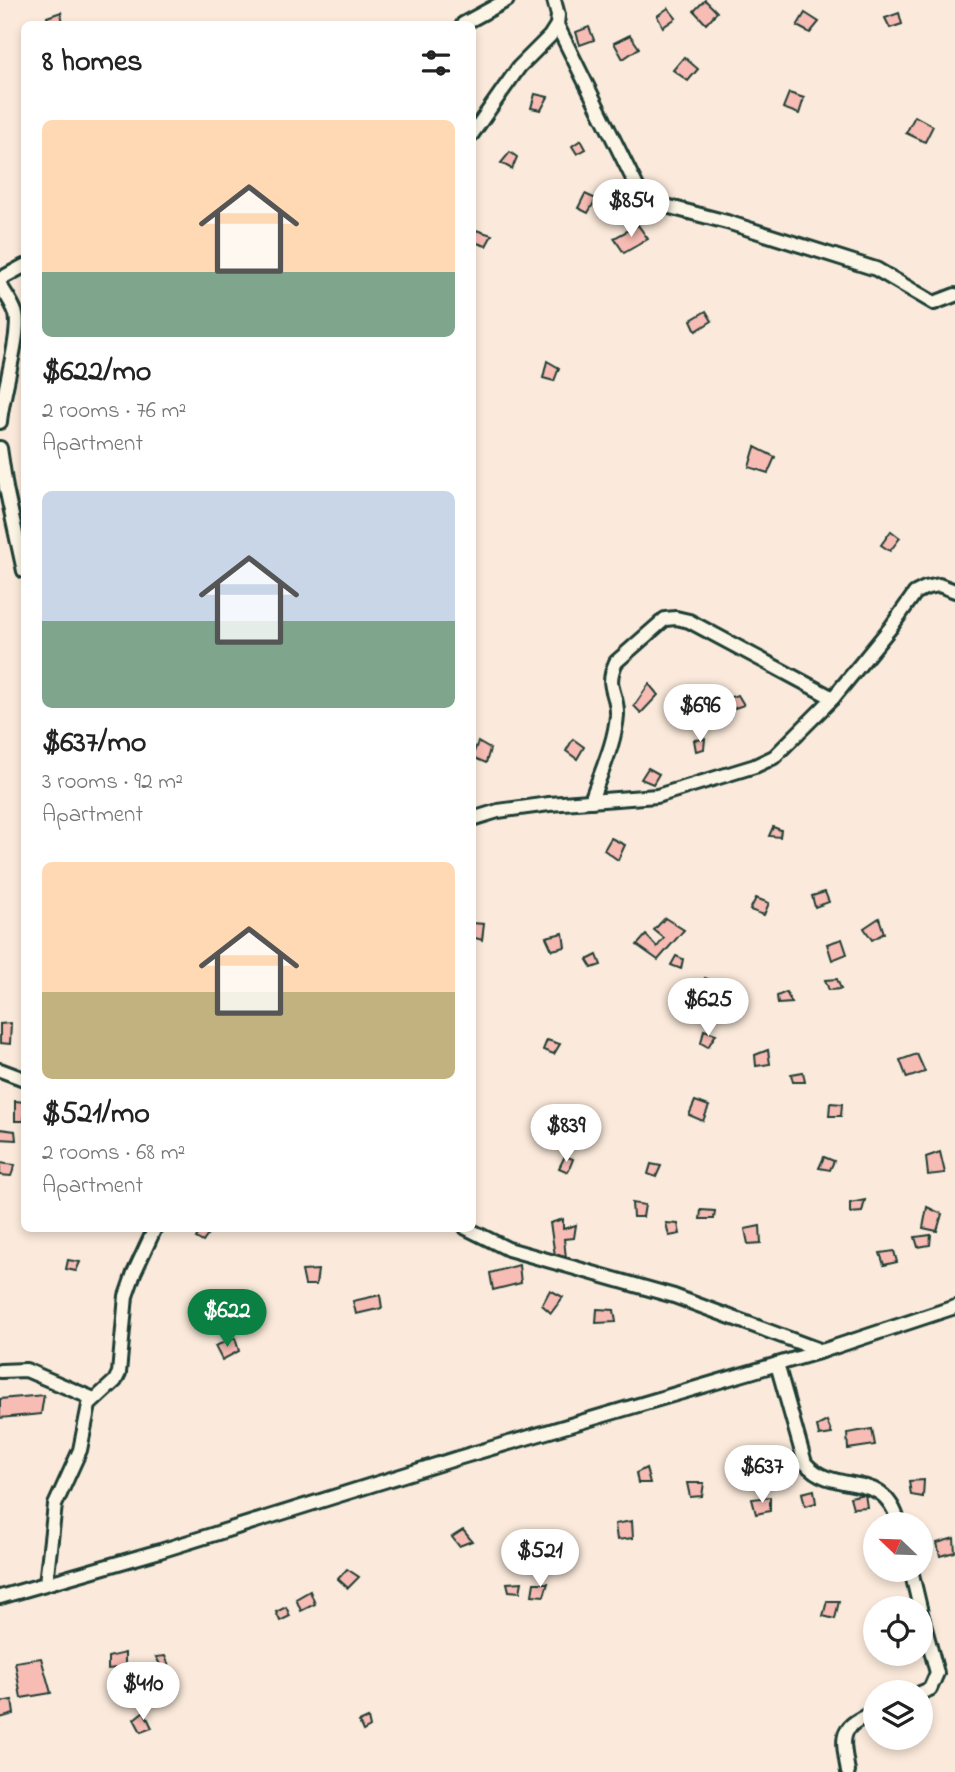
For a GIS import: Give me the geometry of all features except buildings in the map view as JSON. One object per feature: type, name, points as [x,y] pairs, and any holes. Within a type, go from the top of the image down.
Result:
[{"type":"street","points":[[469,21],[508,0]]},
{"type":"street","points":[[476,128],[519,67],[550,36],[557,24],[558,15],[554,0]]},
{"type":"street","points":[[557,24],[640,193],[647,201],[727,222],[876,270],[934,303],[955,295]]},
{"type":"street","points":[[0,279],[21,268]]},
{"type":"street","points":[[0,285],[16,314],[0,422]]},
{"type":"street","points":[[0,449],[21,557]]},
{"type":"street","points":[[476,818],[499,811],[657,796],[755,766],[774,757],[833,698],[915,593],[939,585],[955,589]]},
{"type":"street","points":[[591,801],[617,714],[610,682],[612,671],[616,662],[666,620],[676,618],[689,621],[833,698]]},
{"type":"street","points":[[0,1070],[21,1078]]},
{"type":"street","points":[[46,1583],[55,1505],[80,1450],[89,1405],[115,1381],[119,1373],[126,1296],[153,1232]]},
{"type":"street","points":[[474,1232],[508,1249],[674,1296],[822,1351]]},
{"type":"street","points":[[0,1597],[822,1351],[955,1307]]},
{"type":"street","points":[[777,1364],[805,1463],[812,1472],[823,1478],[881,1492],[889,1499],[894,1512]]},
{"type":"street","points":[[0,1371],[26,1370],[94,1399]]},
{"type":"street","points":[[933,1658],[937,1673],[933,1682]]},
{"type":"street","points":[[848,1772],[843,1739],[846,1728],[863,1717]]}]
